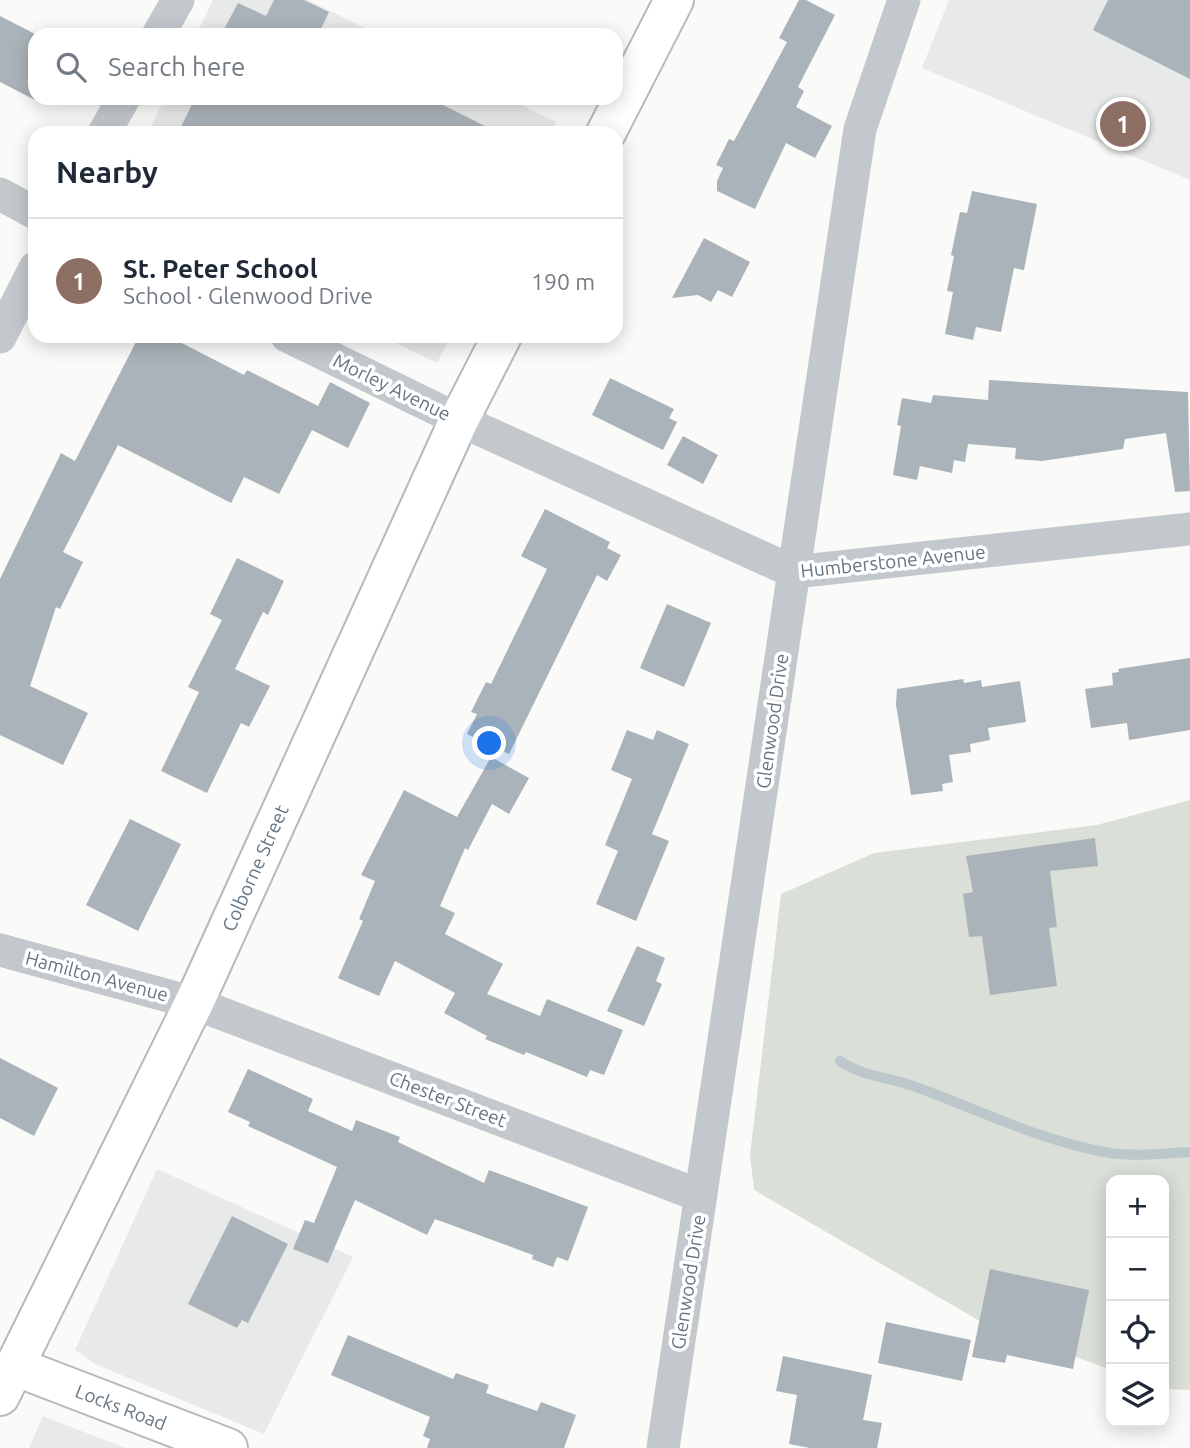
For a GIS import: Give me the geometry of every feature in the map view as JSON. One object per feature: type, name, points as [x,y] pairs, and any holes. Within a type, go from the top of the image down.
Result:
[{"type":"main road","points":[[623,100],[674,0]]},
{"type":"main road","points":[[610,126],[620,105]]},
{"type":"main road","name":"Colborne Street","points":[[7,1381],[194,1003],[459,420],[498,343]]},
{"type":"main road","name":"Locks Road","points":[[7,1381],[228,1448]]},
{"type":"street","points":[[162,28],[178,0]]},
{"type":"street","name":"Glenwood Drive","points":[[663,1448],[860,129],[904,0]]},
{"type":"street","points":[[108,126],[120,105]]},
{"type":"street","points":[[0,194],[28,209]]},
{"type":"street","points":[[0,337],[28,282]]},
{"type":"street","name":"Morley Avenue","points":[[301,343],[459,420]]},
{"type":"street","name":"Humberstone Avenue","points":[[459,420],[794,572],[1190,529]]},
{"type":"street","name":"Hamilton Avenue","points":[[0,950],[194,1003]]},
{"type":"street","name":"Chester Street","points":[[194,1003],[701,1196]]},
{"type":"shaded area","points":[[213,0],[308,0],[365,28],[199,28]]},
{"type":"shaded area","points":[[949,0],[1190,0],[1190,180],[922,68]]},
{"type":"shaded area","points":[[162,105],[521,105],[556,122],[554,126],[151,126]]},
{"type":"shaded area","points":[[396,343],[447,343],[437,363]]},
{"type":"shaded area","points":[[1190,800],[1190,1390],[1169,1389],[1169,1175],[1106,1175],[1106,1368],[978,1320],[754,1190],[750,1155],[781,894],[874,853],[1097,825]]},
{"type":"shaded area","points":[[157,1169],[353,1257],[264,1434],[95,1364],[75,1350]]},
{"type":"shaded area","points":[[43,1416],[125,1448],[29,1448]]},
{"type":"building","points":[[274,0],[304,0],[329,12],[321,28],[225,28],[238,3],[266,16]]},
{"type":"building","points":[[799,0],[806,0],[835,15],[798,87],[804,91],[796,107],[832,126],[815,158],[786,143],[755,209],[717,191],[717,181],[723,168],[716,165],[729,139],[734,141],[787,42],[779,38]]},
{"type":"building","points":[[1108,0],[1190,0],[1190,79],[1093,30]]},
{"type":"building","points":[[0,16],[28,30],[28,96],[0,82]]},
{"type":"building","points":[[192,105],[443,105],[485,126],[181,126]]},
{"type":"building","points":[[972,191],[1037,204],[1024,270],[1014,268],[1001,332],[976,327],[973,340],[945,334],[953,292],[947,291],[954,256],[951,255],[960,212],[967,213]]},
{"type":"building","points":[[704,238],[750,262],[732,297],[718,290],[711,302],[698,295],[672,298]]},
{"type":"building","points":[[135,343],[182,343],[244,375],[247,370],[318,406],[330,382],[370,403],[348,448],[312,430],[279,494],[244,477],[231,503],[118,445],[63,552],[83,562],[60,609],[56,607],[30,686],[88,713],[63,765],[0,735],[0,579],[61,453],[75,461]]},
{"type":"building","points":[[610,378],[674,409],[669,418],[677,422],[663,450],[592,415]]},
{"type":"building","points":[[989,380],[1188,392],[1190,491],[1175,492],[1166,433],[1125,439],[1123,449],[1042,461],[1015,459],[1016,448],[968,444],[965,462],[954,460],[952,473],[920,466],[917,480],[893,475],[901,426],[897,425],[902,398],[931,403],[933,395],[988,400]]},
{"type":"building","points":[[683,436],[718,455],[703,484],[667,465]]},
{"type":"building","points":[[545,509],[610,542],[607,548],[621,555],[607,581],[597,575],[509,754],[467,734],[477,714],[471,712],[486,682],[491,684],[547,569],[521,556]]},
{"type":"building","points":[[237,558],[284,581],[268,615],[263,612],[235,669],[270,686],[249,727],[241,723],[207,793],[161,771],[199,692],[188,687],[222,620],[210,614]]},
{"type":"building","points":[[667,604],[711,623],[684,687],[640,668]]},
{"type":"building","points":[[1190,658],[1190,730],[1129,740],[1127,723],[1091,728],[1085,689],[1113,685],[1112,673],[1119,672],[1118,669]]},
{"type":"building","points":[[963,679],[964,683],[981,680],[982,687],[1020,681],[1026,722],[988,728],[990,740],[970,744],[971,752],[949,755],[953,782],[942,784],[943,791],[911,795],[896,705],[897,689]]},
{"type":"building","points":[[627,730],[653,740],[657,730],[689,744],[652,834],[669,841],[636,921],[596,904],[618,851],[605,845],[632,779],[611,770]]},
{"type":"building","points":[[491,757],[529,778],[509,814],[492,804],[468,850],[465,848],[440,906],[455,913],[445,934],[503,964],[487,994],[540,1016],[547,999],[623,1030],[604,1075],[590,1070],[587,1077],[526,1052],[524,1055],[485,1039],[487,1036],[444,1013],[455,993],[395,961],[379,996],[338,978],[363,921],[359,919],[375,881],[361,875],[404,790],[457,817]]},
{"type":"building","points":[[130,819],[181,844],[138,931],[86,905]]},
{"type":"building","points":[[1095,838],[1098,866],[1050,871],[1057,927],[1049,928],[1057,986],[990,995],[982,936],[969,937],[963,894],[973,892],[966,856]]},
{"type":"building","points":[[637,946],[665,958],[656,981],[662,984],[644,1026],[607,1011]]},
{"type":"building","points":[[0,1058],[58,1088],[34,1136],[0,1118]]},
{"type":"building","points":[[248,1069],[313,1099],[308,1111],[352,1131],[356,1120],[400,1137],[398,1142],[484,1183],[489,1170],[588,1207],[568,1261],[557,1257],[553,1267],[532,1259],[533,1255],[435,1219],[427,1235],[355,1200],[328,1263],[293,1249],[305,1220],[314,1223],[337,1167],[248,1126],[250,1122],[228,1112]]},
{"type":"building","points":[[232,1216],[288,1244],[248,1323],[242,1320],[237,1328],[188,1304]]},
{"type":"building","points":[[990,1269],[1089,1290],[1073,1369],[1007,1355],[1005,1363],[972,1357]]},
{"type":"building","points":[[886,1322],[971,1340],[962,1381],[878,1363]]},
{"type":"building","points":[[348,1335],[453,1379],[456,1373],[489,1385],[486,1393],[537,1411],[541,1402],[576,1415],[564,1448],[427,1448],[430,1439],[423,1436],[430,1417],[331,1375]]},
{"type":"building","points":[[783,1356],[872,1375],[863,1420],[882,1423],[877,1448],[810,1448],[789,1444],[797,1395],[776,1391]]},
{"type":"waterway","points":[[840,1061],[867,1074],[916,1087],[1032,1132],[1080,1147],[1125,1154],[1190,1152]]},
{"type":"place","name":"St. Peter School","points":[[1123,124]]}]
